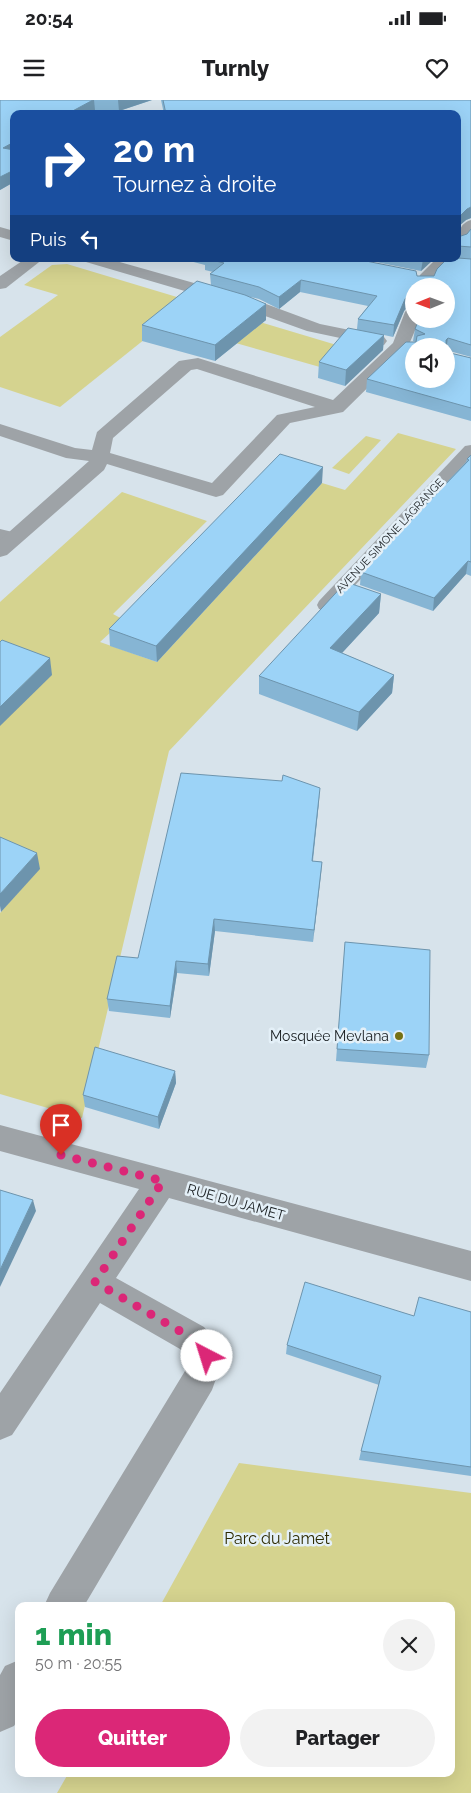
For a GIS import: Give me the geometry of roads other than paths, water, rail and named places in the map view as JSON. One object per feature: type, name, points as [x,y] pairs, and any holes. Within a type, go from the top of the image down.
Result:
[{"type":"street","points":[[461,238],[471,225]]},
{"type":"street","points":[[0,284],[31,262]]},
{"type":"street","points":[[102,262],[252,305],[276,317],[344,336],[405,347]]},
{"type":"street","points":[[428,278],[442,262]]},
{"type":"street","points":[[453,262],[462,264]]},
{"type":"street","points":[[407,275],[415,278]]},
{"type":"street","points":[[0,430],[73,454],[100,456],[216,491],[284,419],[336,408],[405,349]]},
{"type":"street","points":[[0,551],[8,536],[97,466],[104,436],[185,365],[198,363],[336,408]]},
{"type":"street","name":"RUE DU JAMET","points":[[0,1138],[471,1266]]},
{"type":"street","points":[[0,1423],[163,1181]]},
{"type":"street","points":[[65,1602],[200,1378],[207,1356],[192,1338],[95,1282]]},
{"type":"street","points":[[0,1712],[15,1687]]},
{"type":"lane","name":"AVENUE SIMONE LAGRANGE","points":[[316,615],[471,450]]},
{"type":"place","name":"Mosquée Mevlana","points":[[399,1036]]},
{"type":"park label","name":"Parc du Jamet","points":[[277,1538]]}]
